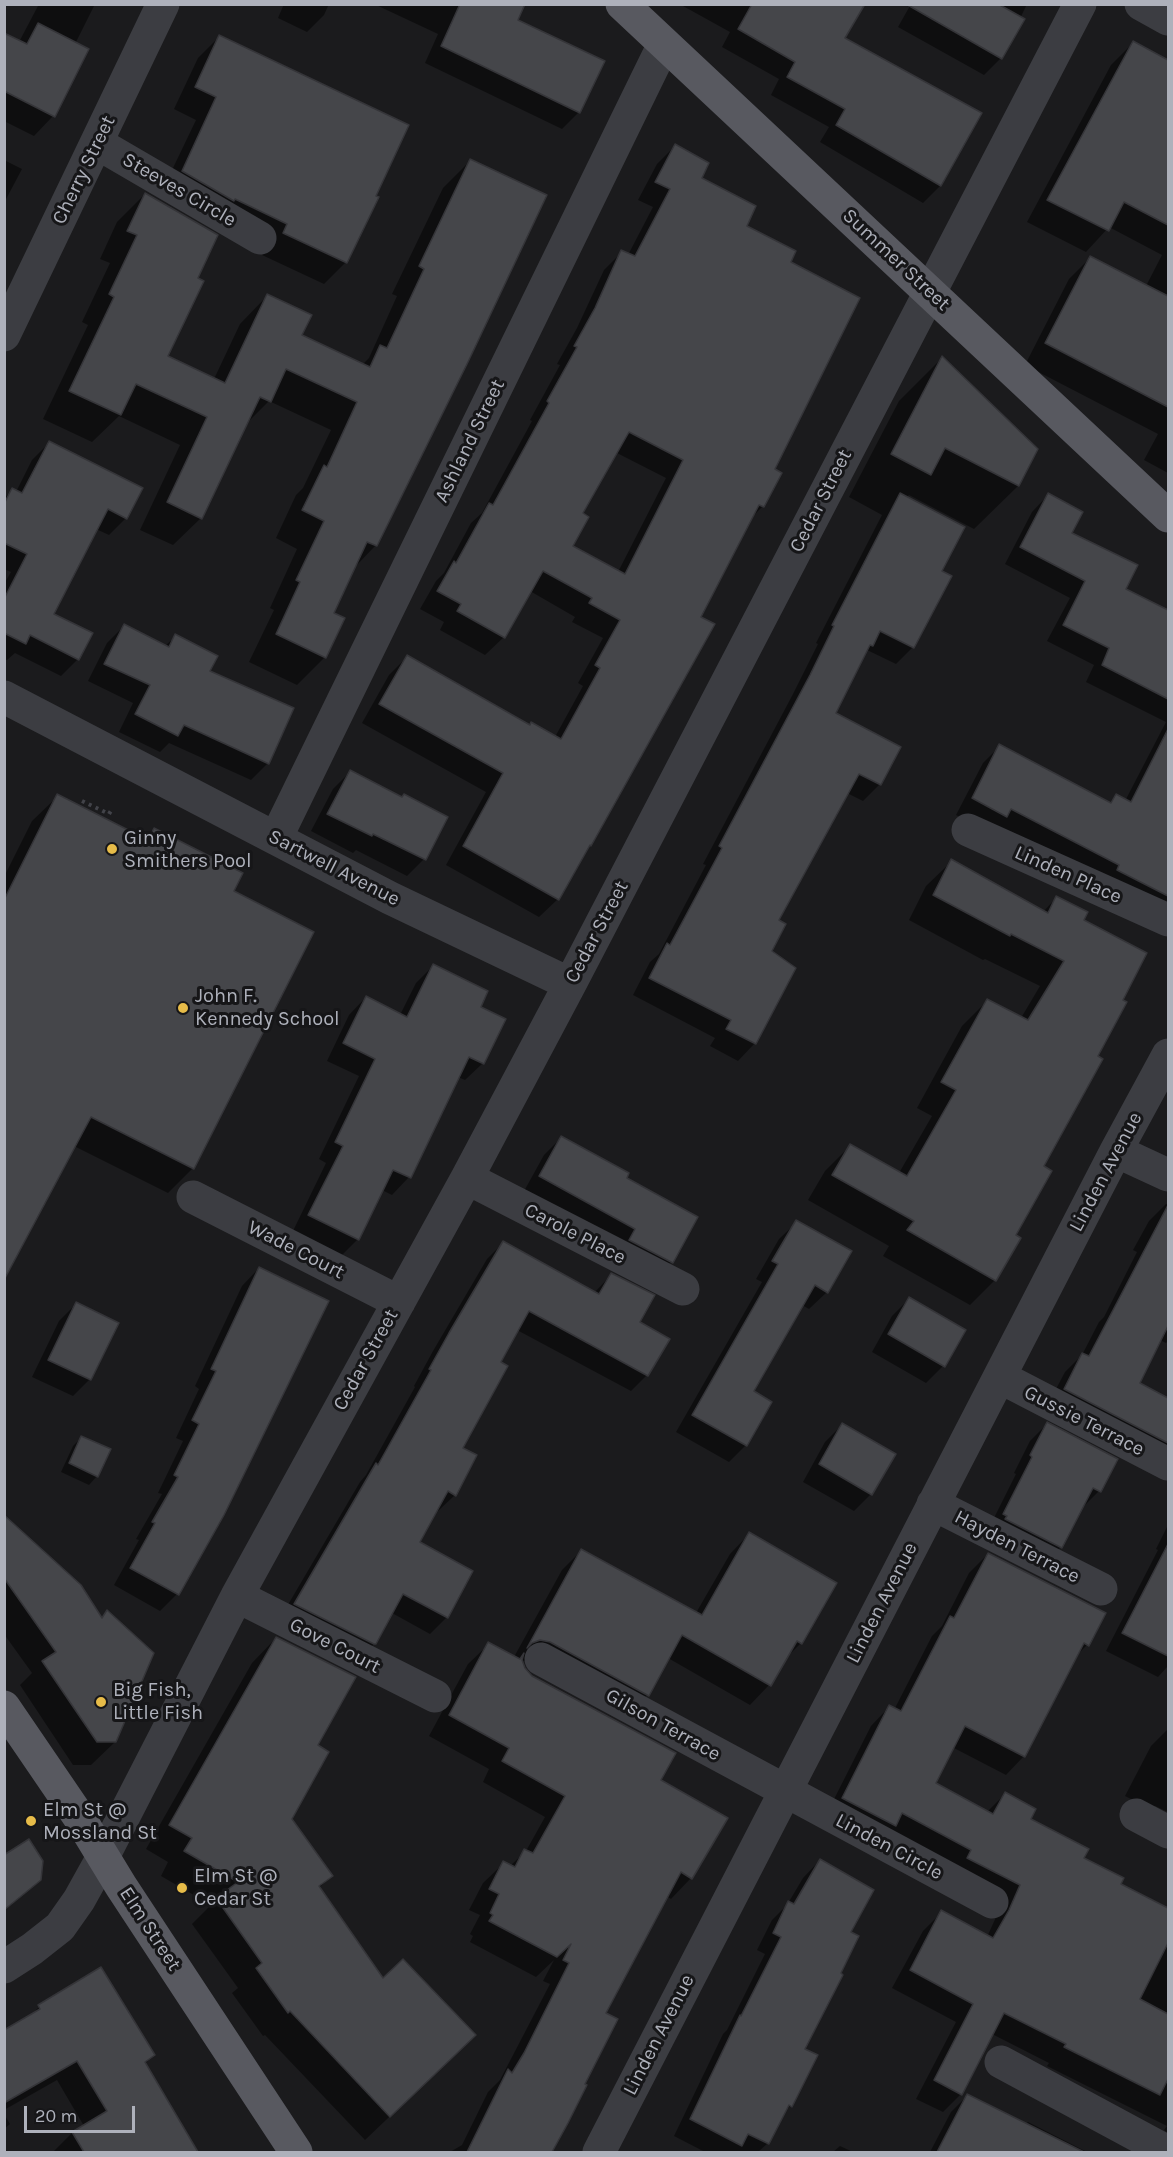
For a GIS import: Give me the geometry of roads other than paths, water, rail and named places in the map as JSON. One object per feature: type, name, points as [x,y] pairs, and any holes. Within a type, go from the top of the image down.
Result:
[{"type":"main road","name":"Summer Street","points":[[622,4],[1168,516]]},
{"type":"main road","name":"Elm Street","points":[[4,1707],[104,1855],[121,1886],[296,2152]]},
{"type":"street","name":"Cherry Street","points":[[4,335],[163,4]]},
{"type":"street","name":"Cedar Street","points":[[4,1967],[60,1927],[79,1900],[104,1855],[237,1596],[467,1178],[570,984],[1080,4]]},
{"type":"street","points":[[1141,4],[1168,19]]},
{"type":"street","name":"Ashland Street","points":[[276,838],[664,44]]},
{"type":"street","name":"Steeves Circle","points":[[97,143],[260,238]]},
{"type":"street","name":"Sartwell Avenue","points":[[4,698],[390,898],[570,984]]},
{"type":"street","name":"Linden Place","points":[[968,830],[1168,920]]},
{"type":"street","name":"Linden Avenue","points":[[599,2152],[1116,1151],[1168,1055]]},
{"type":"street","points":[[1116,1151],[1168,1175]]},
{"type":"street","name":"Carole Place","points":[[467,1178],[683,1289]]},
{"type":"street","name":"Wade Court","points":[[193,1197],[399,1302]]},
{"type":"street","name":"Gussie Terrace","points":[[1000,1377],[1168,1464]]},
{"type":"street","name":"Hayden Terrace","points":[[933,1504],[1101,1589]]},
{"type":"street","name":"Gove Court","points":[[237,1596],[435,1696]]},
{"type":"street","name":"Gilson Terrace","points":[[541,1659],[785,1791]]},
{"type":"street","name":"Linden Circle","points":[[785,1791],[992,1902]]},
{"type":"street","points":[[1136,1815],[1168,1832]]},
{"type":"street","points":[[1001,2062],[1168,2152]]},
{"type":"place","name":"Ginny Smithers Pool","points":[[112,849]]},
{"type":"place","name":"John F. Kennedy School","points":[[183,1008]]},
{"type":"place","name":"Big Fish, Little Fish","points":[[101,1702]]},
{"type":"place","name":"Elm St @ Mossland St","points":[[31,1821]]},
{"type":"place","name":"Elm St @ Cedar St","points":[[182,1888]]}]
